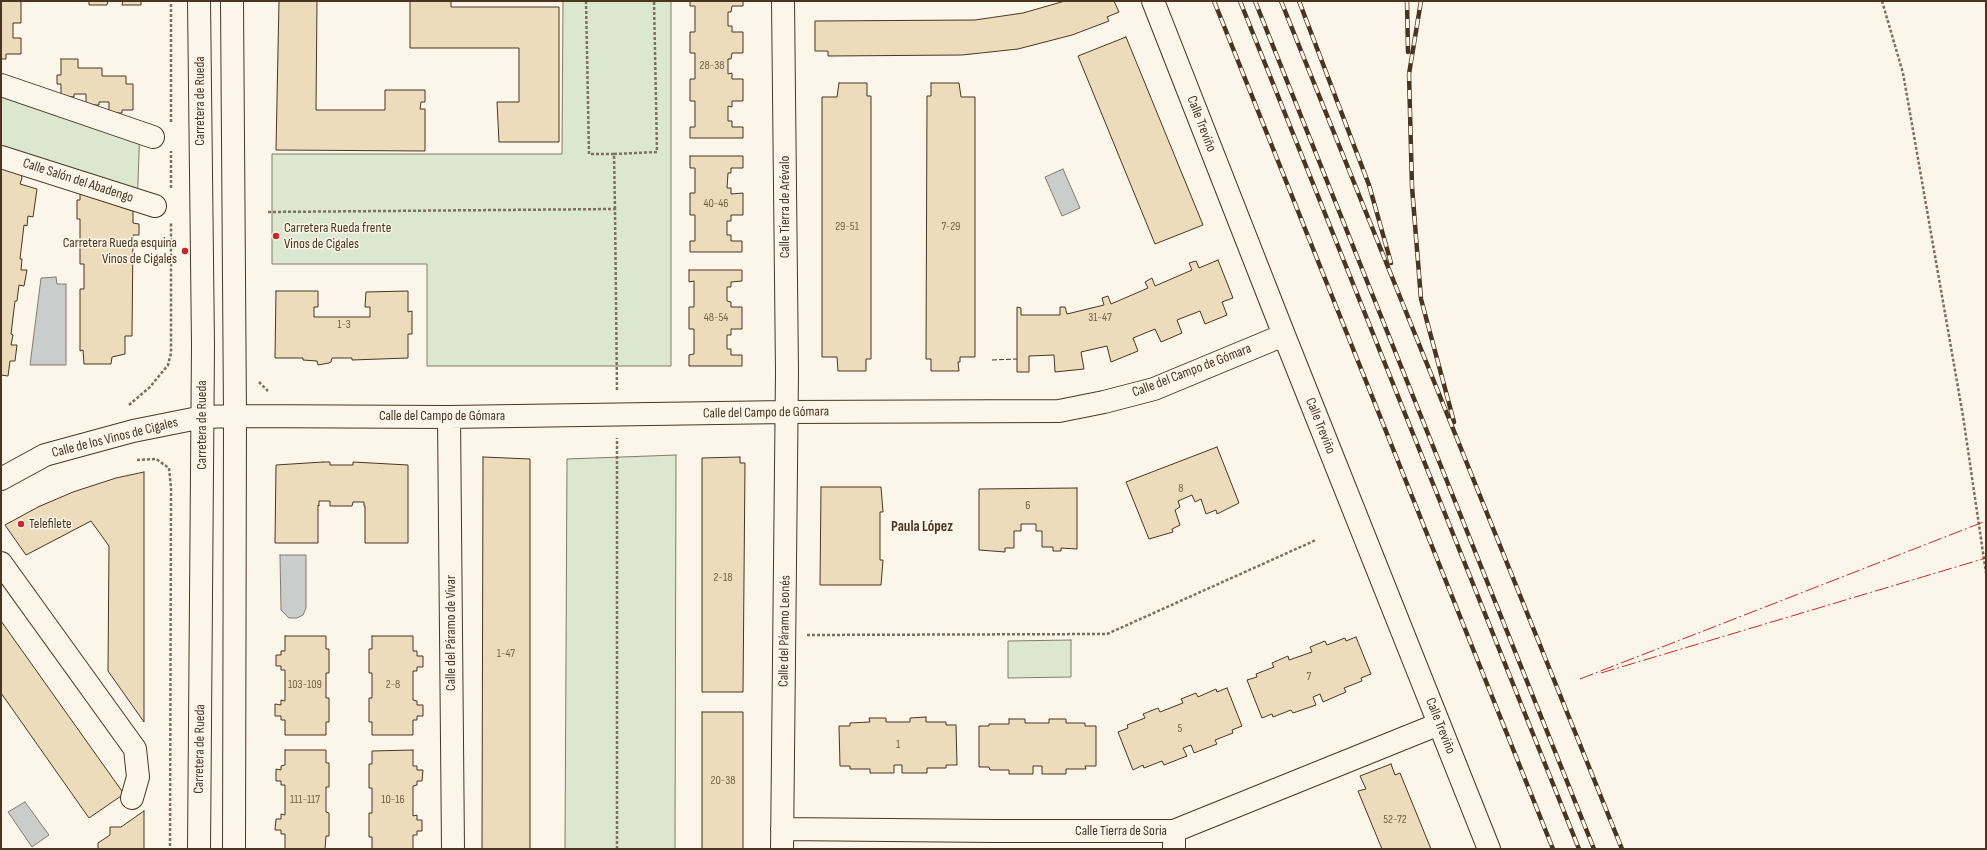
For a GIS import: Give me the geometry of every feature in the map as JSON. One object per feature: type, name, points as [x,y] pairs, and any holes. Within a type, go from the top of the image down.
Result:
[{"type":"street","name":"Carretera de Rueda","points":[[199,849],[203,417],[200,1]]},
{"type":"street","points":[[232,1],[235,416],[234,849]]},
{"type":"street","name":"Calle Tierra de Arévalo","points":[[784,1],[786,412]]},
{"type":"street","name":"Calle Treviño","points":[[1153,1],[1284,335],[1489,849]]},
{"type":"street","points":[[1,85],[154,137]]},
{"type":"street","name":"Calle Salón del Abadengo","points":[[1,156],[155,206]]},
{"type":"street","name":"Calle del Campo de Gómara","points":[[235,416],[449,417],[786,412],[1059,411],[1104,402],[1154,389],[1284,335]]},
{"type":"street","name":"Calle del Páramo Leonés","points":[[782,839],[786,412]]},
{"type":"street","name":"Calle de los Vinos de Cigales","points":[[1,479],[45,455],[133,431],[203,417],[235,416]]},
{"type":"street","name":"Calle del Páramo de Vivar","points":[[449,417],[453,849]]},
{"type":"street","points":[[1,563],[135,750],[138,777],[132,798]]},
{"type":"street","name":"Calle Tierra de Soria","points":[[782,839],[996,832],[1174,840],[1439,724]]},
{"type":"path","points":[[586,1],[589,154],[658,152],[654,1]]},
{"type":"path","points":[[1882,1],[1903,72],[1963,416],[1986,573]]},
{"type":"path","points":[[614,154],[615,209]]},
{"type":"path","name":"Carretera de Rueda","points":[[137,460],[156,459],[169,468],[170,849]]},
{"type":"path","points":[[785,635],[1107,634],[1316,540]]},
{"type":"green space","points":[[563,1],[671,1],[671,366],[427,366],[427,264],[272,264],[272,154],[562,154]]},
{"type":"green space","points":[[1,86],[140,126],[137,210],[1,165]]},
{"type":"green space","points":[[676,455],[675,849],[565,849],[567,459]]},
{"type":"green space","points":[[1071,640],[1071,677],[1008,678],[1008,641]]},
{"type":"shaded area","points":[[1063,169],[1080,208],[1062,216],[1045,177]]},
{"type":"shaded area","points":[[56,277],[57,284],[66,284],[66,365],[30,365],[41,278]]},
{"type":"shaded area","points":[[280,555],[306,555],[306,608],[303,615],[297,618],[289,618],[281,610]]},
{"type":"shaded area","points":[[25,802],[49,835],[32,847],[8,812]]},
{"type":"building","points":[[1,1],[21,1],[21,23],[13,23],[13,38],[21,38],[21,54],[6,54],[6,59],[1,59]]},
{"type":"building","points":[[89,1],[108,1],[107,5],[89,5]]},
{"type":"building","points":[[123,1],[141,1],[141,5],[122,5]]},
{"type":"building","points":[[279,1],[317,1],[316,110],[385,110],[385,90],[425,90],[425,102],[421,102],[420,109],[425,109],[425,151],[276,150]]},
{"type":"building","points":[[410,1],[451,1],[451,7],[559,7],[559,142],[499,142],[497,102],[519,102],[519,48],[410,48]]},
{"type":"building","points":[[690,1],[743,1],[743,6],[732,6],[731,12],[728,12],[728,26],[732,26],[732,32],[743,32],[743,53],[732,53],[731,59],[728,59],[728,74],[732,73],[732,79],[743,79],[743,101],[732,101],[732,107],[728,106],[728,121],[732,121],[732,127],[743,127],[743,138],[690,138],[690,127],[695,127],[695,101],[690,101],[690,79],[695,79],[695,53],[690,53],[690,32],[695,32],[695,6],[690,6]]},
{"type":"building","points":[[1065,1],[1114,1],[1119,12],[1107,17],[1109,21],[1072,35],[1018,49],[962,55],[828,56],[828,51],[815,51],[815,21],[975,20],[1023,13]]},
{"type":"building","points":[[1126,37],[1203,225],[1155,244],[1078,56]]},
{"type":"building","points":[[61,59],[78,59],[78,68],[102,68],[102,76],[126,76],[126,84],[133,84],[133,110],[122,110],[122,113],[109,113],[109,102],[99,102],[99,105],[86,105],[86,94],[74,94],[74,97],[61,96],[61,84],[57,84],[57,75],[61,75]]},
{"type":"building","points":[[839,83],[867,83],[867,96],[871,96],[871,359],[866,359],[866,371],[838,371],[837,357],[822,357],[822,97],[837,97]]},
{"type":"building","points":[[931,83],[959,83],[961,97],[975,97],[975,357],[960,357],[960,362],[958,362],[959,371],[931,371],[931,359],[926,359],[927,96],[931,96]]},
{"type":"building","points":[[690,156],[743,156],[743,168],[731,168],[731,173],[728,173],[727,188],[731,188],[731,194],[743,193],[743,215],[731,215],[731,221],[727,221],[727,235],[731,235],[731,241],[742,241],[742,252],[690,252],[690,241],[695,241],[695,215],[690,215],[690,193],[695,193],[695,168],[690,168]]},
{"type":"building","points":[[1,167],[21,174],[22,178],[20,184],[37,189],[33,217],[28,216],[27,226],[24,225],[20,259],[22,259],[21,270],[27,270],[24,286],[19,285],[17,301],[15,301],[11,345],[17,345],[15,361],[10,361],[8,376],[1,375]]},
{"type":"building","points":[[80,193],[133,211],[133,223],[139,224],[139,235],[133,235],[132,336],[125,336],[125,354],[112,357],[111,364],[84,364],[83,350],[80,351],[80,289],[84,289],[84,264],[80,264],[80,219],[77,219],[77,200],[80,200]]},
{"type":"building","points":[[1218,260],[1233,298],[1222,302],[1227,315],[1205,324],[1200,311],[1177,320],[1182,333],[1161,342],[1155,329],[1133,338],[1138,351],[1111,362],[1107,346],[1081,352],[1084,369],[1055,372],[1054,355],[1029,356],[1029,372],[1017,372],[1017,307],[1021,308],[1021,315],[1060,315],[1060,307],[1065,307],[1067,314],[1104,305],[1102,298],[1108,296],[1111,304],[1148,288],[1145,282],[1152,278],[1155,286],[1192,270],[1189,263],[1196,261],[1199,268]]},
{"type":"building","points":[[689,270],[742,270],[742,281],[731,282],[731,287],[727,287],[727,301],[731,302],[731,307],[742,307],[742,329],[731,329],[731,335],[727,335],[727,349],[731,349],[731,355],[742,355],[742,366],[689,366],[689,355],[694,354],[694,329],[689,329],[689,307],[694,307],[694,281],[689,282]]},
{"type":"building","points":[[276,291],[318,291],[318,307],[314,307],[314,317],[370,317],[370,307],[365,307],[366,292],[408,291],[408,312],[412,311],[412,334],[408,334],[408,358],[352,360],[352,358],[332,358],[331,362],[329,363],[318,365],[317,361],[303,360],[303,358],[275,358]]},
{"type":"building","points":[[1217,447],[1239,503],[1217,514],[1216,510],[1206,514],[1201,499],[1195,502],[1192,495],[1178,501],[1180,507],[1175,510],[1180,525],[1172,529],[1173,532],[1149,539],[1126,482]]},
{"type":"building","points":[[483,457],[530,459],[530,849],[482,849]]},
{"type":"building","points":[[740,457],[740,463],[745,463],[743,692],[702,692],[702,458]]},
{"type":"building","points":[[330,462],[330,465],[353,465],[353,462],[408,465],[408,543],[365,543],[364,502],[353,502],[352,506],[330,506],[330,501],[319,501],[318,543],[275,543],[276,465]]},
{"type":"building","points":[[144,472],[144,722],[108,671],[109,546],[91,521],[26,555],[5,525],[38,507],[73,492],[116,478]]},
{"type":"building","points":[[821,487],[881,487],[883,512],[880,512],[880,560],[883,560],[881,585],[820,585]]},
{"type":"building","points":[[1077,488],[1077,549],[1061,548],[1061,551],[1053,551],[1053,547],[1042,547],[1042,531],[1036,531],[1036,524],[1021,524],[1021,531],[1014,531],[1014,548],[1005,548],[1005,552],[979,550],[979,489]]},
{"type":"building","points":[[1,621],[124,794],[89,818],[1,693]]},
{"type":"building","points":[[285,636],[326,636],[326,649],[329,649],[329,673],[326,673],[326,698],[329,698],[329,722],[326,722],[326,735],[285,735],[285,720],[281,720],[281,716],[275,716],[275,704],[281,705],[281,700],[285,701],[285,670],[281,670],[281,666],[276,666],[276,655],[281,655],[281,651],[285,651]]},
{"type":"building","points":[[372,636],[413,636],[413,651],[417,651],[417,656],[423,656],[423,667],[417,667],[417,671],[413,671],[413,700],[417,701],[417,705],[423,705],[423,716],[417,716],[417,720],[413,720],[413,735],[372,735],[372,722],[369,722],[369,698],[372,698],[372,673],[369,673],[369,649],[372,649]]},
{"type":"building","points":[[1356,637],[1371,674],[1361,678],[1362,681],[1344,688],[1346,692],[1323,702],[1320,694],[1313,697],[1316,705],[1293,713],[1291,710],[1273,717],[1272,714],[1262,718],[1247,680],[1257,677],[1256,674],[1274,667],[1272,663],[1288,656],[1289,660],[1312,652],[1310,647],[1325,641],[1327,645],[1345,638],[1346,641]]},
{"type":"building","points":[[1227,688],[1242,726],[1232,730],[1233,733],[1215,740],[1217,744],[1194,753],[1191,745],[1183,748],[1187,756],[1164,765],[1162,761],[1144,768],[1143,765],[1133,770],[1118,732],[1128,728],[1127,725],[1145,718],[1143,714],[1158,708],[1160,712],[1183,703],[1181,699],[1196,693],[1198,697],[1216,689],[1217,692]]},
{"type":"building","points":[[702,712],[743,712],[743,849],[702,849]]},
{"type":"building","points":[[926,717],[926,722],[946,722],[946,725],[956,725],[957,765],[946,765],[946,768],[927,768],[927,773],[902,773],[902,765],[894,765],[894,773],[870,773],[870,769],[850,769],[850,766],[840,766],[839,726],[850,726],[850,723],[870,722],[869,718],[886,718],[886,722],[910,722],[910,718]]},
{"type":"building","points":[[1009,719],[1025,719],[1025,723],[1049,723],[1049,719],[1066,719],[1066,723],[1085,723],[1085,726],[1096,726],[1096,766],[1085,766],[1086,769],[1066,769],[1066,774],[1042,774],[1042,766],[1033,766],[1033,774],[1009,774],[1009,770],[990,770],[989,767],[979,767],[979,726],[989,726],[989,724],[1009,724]]},
{"type":"building","points":[[285,750],[326,750],[326,763],[329,763],[329,787],[326,787],[326,812],[329,813],[329,836],[326,836],[325,849],[285,849],[285,834],[281,834],[281,830],[275,830],[276,819],[281,819],[281,814],[285,815],[285,785],[281,785],[281,781],[276,781],[276,769],[281,770],[281,766],[285,765]]},
{"type":"building","points":[[413,750],[413,766],[417,766],[417,770],[423,770],[422,781],[417,781],[417,785],[413,786],[413,816],[417,815],[417,820],[422,820],[422,831],[417,831],[417,835],[413,835],[413,849],[372,849],[372,837],[369,837],[369,813],[372,813],[372,788],[369,788],[369,764],[372,764],[372,751]]},
{"type":"building","points":[[1391,764],[1395,775],[1400,773],[1431,849],[1382,849],[1358,791],[1366,789],[1360,776]]},
{"type":"building","points":[[144,811],[144,849],[98,849],[98,843],[110,835],[110,827],[121,827]]},
{"type":"railway","points":[[1214,1],[1553,849]]},
{"type":"railway","points":[[1240,1],[1579,849]]},
{"type":"railway","points":[[1255,1],[1594,849]]},
{"type":"railway","points":[[1281,1],[1622,849]]},
{"type":"railway","points":[[1299,1],[1369,185],[1391,263]]},
{"type":"railway","points":[[1407,1],[1408,52]]},
{"type":"railway","points":[[1421,1],[1409,74],[1412,187],[1421,299],[1454,422]]},
{"type":"fence","points":[[992,360],[1017,359]]},
{"type":"power","points":[[1580,679],[1986,521]]},
{"type":"power","points":[[1601,673],[1986,558]]},
{"type":"place","name":"Carretera Rueda frente Vinos de Cigales","points":[[276,236]]},
{"type":"place","name":"Carretera Rueda esquina Vinos de Cigales","points":[[185,251]]},
{"type":"place","name":"Telefilete","points":[[21,524]]},
{"type":"district","name":"Paula López","points":[[922,527]]}]
